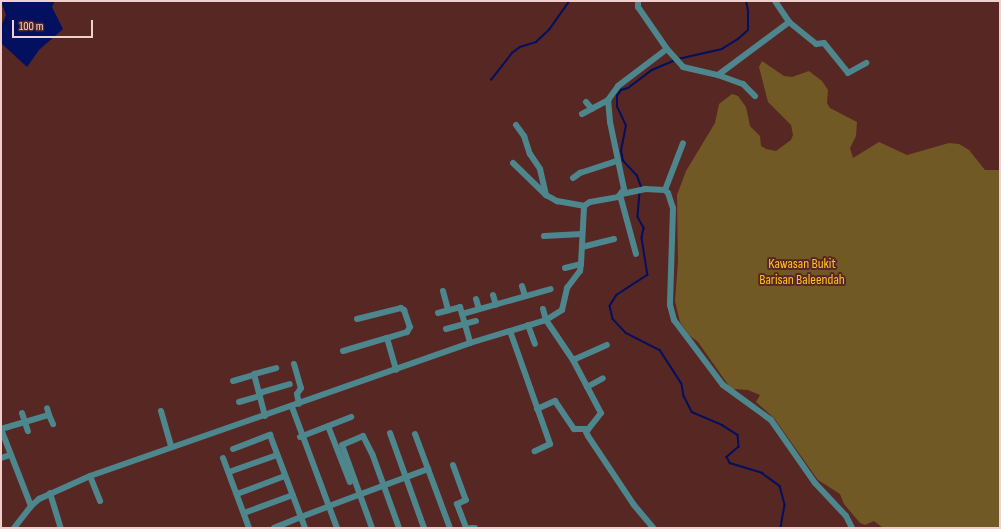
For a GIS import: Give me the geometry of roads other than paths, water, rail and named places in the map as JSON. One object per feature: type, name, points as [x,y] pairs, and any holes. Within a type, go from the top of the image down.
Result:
[{"type":"street","points":[[638,1],[638,7],[675,60],[689,70],[718,75],[743,84],[755,96]]},
{"type":"street","points":[[775,1],[789,22],[816,44],[824,43],[848,73],[866,63]]},
{"type":"street","points":[[718,75],[789,22]]},
{"type":"street","points":[[582,114],[608,100],[618,86],[667,49]]},
{"type":"street","points":[[608,100],[617,161],[624,184],[621,195],[636,254]]},
{"type":"street","points":[[586,102],[592,109]]},
{"type":"street","points":[[516,125],[524,136],[530,154],[540,169],[546,195]]},
{"type":"street","points":[[683,143],[665,190],[673,208],[670,305],[674,320],[723,385],[770,420],[815,483],[846,516],[852,528]]},
{"type":"street","points":[[573,178],[580,173],[617,161]]},
{"type":"street","points":[[513,163],[546,195],[557,201],[584,206],[590,202],[612,199],[621,195],[642,190],[665,190]]},
{"type":"street","points":[[14,528],[31,506],[50,493],[90,476],[171,446],[265,416],[470,343],[546,320],[562,310],[568,288],[580,271],[582,264],[584,206]]},
{"type":"street","points":[[544,236],[582,234]]},
{"type":"street","points":[[582,247],[614,239]]},
{"type":"street","points":[[565,268],[582,264]]},
{"type":"street","points":[[522,286],[525,296]]},
{"type":"street","points":[[462,314],[551,289]]},
{"type":"street","points":[[443,291],[448,310]]},
{"type":"street","points":[[493,295],[496,305]]},
{"type":"street","points":[[476,299],[479,310]]},
{"type":"street","points":[[438,313],[460,307],[470,343]]},
{"type":"street","points":[[343,351],[407,332],[410,328],[401,308],[357,320]]},
{"type":"street","points":[[543,310],[546,320],[573,360],[601,413],[588,429],[588,436],[600,458],[653,528]]},
{"type":"street","points":[[446,329],[476,320]]},
{"type":"street","points":[[528,325],[535,344]]},
{"type":"street","points":[[510,331],[550,444],[535,451]]},
{"type":"street","points":[[387,338],[396,370]]},
{"type":"street","points":[[573,360],[607,345]]},
{"type":"street","points":[[294,364],[301,388],[297,394],[299,404]]},
{"type":"street","points":[[233,381],[276,368]]},
{"type":"street","points":[[254,375],[265,416]]},
{"type":"street","points":[[587,387],[603,378]]},
{"type":"street","points":[[239,402],[290,384]]},
{"type":"street","points":[[537,409],[556,401],[574,429],[588,429]]},
{"type":"street","points":[[290,407],[313,471],[337,528]]},
{"type":"street","points":[[47,408],[52,424]]},
{"type":"street","points":[[161,410],[171,446]]},
{"type":"street","points":[[22,413],[28,431]]},
{"type":"street","points":[[31,506],[1,429],[49,415]]},
{"type":"street","points":[[301,437],[351,417]]},
{"type":"street","points":[[328,426],[372,528]]},
{"type":"street","points":[[390,433],[424,528]]},
{"type":"street","points":[[415,434],[450,528]]},
{"type":"street","points":[[233,449],[270,435],[305,528]]},
{"type":"street","points":[[368,528],[342,445],[356,438],[365,437],[399,528]]},
{"type":"street","points":[[1,458],[10,455]]},
{"type":"street","points":[[229,472],[277,455]]},
{"type":"street","points":[[224,458],[249,528]]},
{"type":"street","points":[[453,465],[466,500],[457,504],[466,528]]},
{"type":"street","points":[[274,528],[428,469]]},
{"type":"street","points":[[90,476],[100,501]]},
{"type":"street","points":[[237,494],[285,476]]},
{"type":"street","points":[[50,493],[61,528]]},
{"type":"street","points":[[244,513],[292,495]]},
{"type":"street","points":[[327,507],[333,528]]},
{"type":"street","points":[[470,528],[475,528]]},
{"type":"waterway","points":[[491,80],[512,53],[520,47],[536,42],[549,30],[569,1]]},
{"type":"waterway","points":[[678,59],[722,49],[738,39],[748,30],[748,11],[746,1]]},
{"type":"waterway","points":[[641,187],[637,176],[623,161],[621,151],[626,126],[617,107],[617,96],[621,90],[628,88],[652,70],[675,60]]},
{"type":"waterway","points":[[640,193],[638,217],[644,228],[642,238],[648,275],[617,295],[610,306],[613,319],[626,333],[660,350],[682,384],[684,396],[692,412],[722,425],[738,435],[739,447],[727,457],[730,463],[762,473],[780,486],[785,505],[781,528]]},
{"type":"park label","name":"Kawasan Bukit Barisan Baleendah","points":[[802,272]]}]
